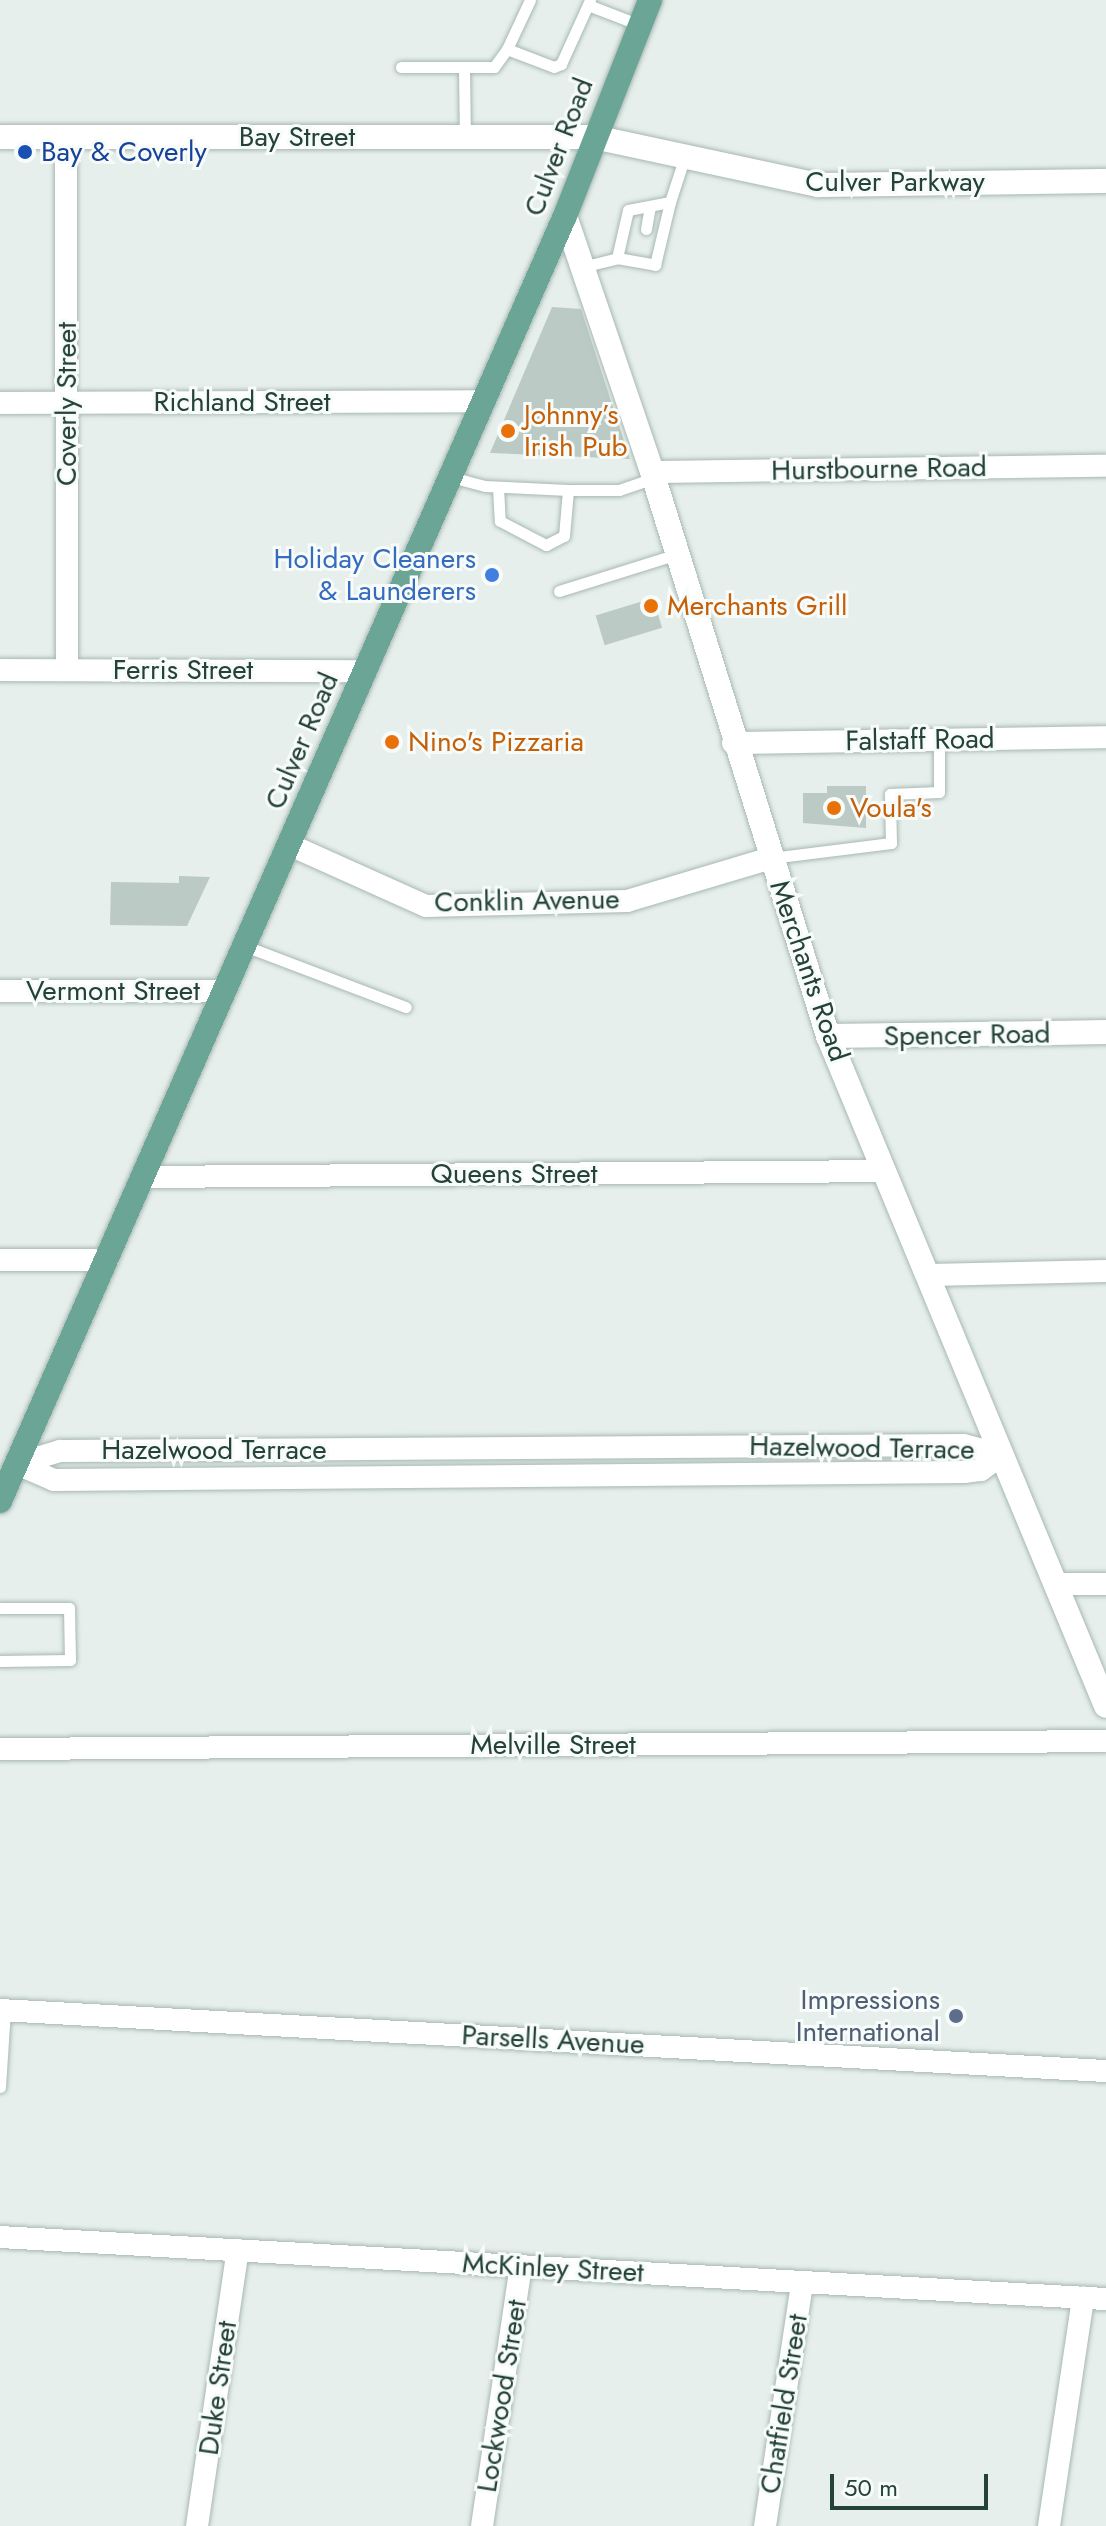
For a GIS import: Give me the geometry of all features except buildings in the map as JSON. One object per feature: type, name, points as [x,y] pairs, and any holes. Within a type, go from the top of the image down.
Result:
[{"type":"main road","name":"Culver Road","points":[[0,1501],[565,216],[650,0]]},
{"type":"street","name":"Bay Street","points":[[0,137],[594,137]]},
{"type":"street","name":"Coverly Street","points":[[66,137],[67,670]]},
{"type":"street","name":"Culver Parkway","points":[[594,137],[684,159],[818,185],[1106,181]]},
{"type":"street","name":"Merchants Road","points":[[565,216],[653,475],[733,743],[828,1036],[930,1275],[1106,1706]]},
{"type":"street","name":"Richland Street","points":[[0,403],[483,401]]},
{"type":"street","name":"Hurstbourne Road","points":[[653,475],[1106,466]]},
{"type":"street","name":"Ferris Street","points":[[0,670],[365,671]]},
{"type":"street","name":"Falstaff Road","points":[[733,743],[1106,737]]},
{"type":"street","name":"Conklin Avenue","points":[[290,845],[426,906],[627,901],[771,858]]},
{"type":"street","name":"Vermont Street","points":[[0,991],[225,991]]},
{"type":"street","name":"Spencer Road","points":[[828,1036],[1106,1032]]},
{"type":"street","name":"Queens Street","points":[[144,1177],[884,1171]]},
{"type":"street","points":[[0,1260],[107,1260]]},
{"type":"street","points":[[930,1275],[1106,1271]]},
{"type":"street","name":"Hazelwood Terrace","points":[[17,1464],[60,1451],[963,1445],[1002,1455]]},
{"type":"street","name":"Hazelwood Terrace","points":[[17,1464],[54,1480],[549,1476],[964,1472],[981,1470],[1002,1455]]},
{"type":"street","points":[[1057,1584],[1106,1584]]},
{"type":"street","name":"Melville Street","points":[[0,1749],[1106,1741]]},
{"type":"street","name":"Parsells Avenue","points":[[3,2010],[1106,2071]]},
{"type":"street","name":"McKinley Street","points":[[0,2237],[1095,2298]]},
{"type":"street","name":"Duke Street","points":[[197,2526],[238,2250]]},
{"type":"street","name":"Lockwood Street","points":[[482,2526],[521,2266]]},
{"type":"street","name":"Chatfield Street","points":[[765,2526],[802,2283]]},
{"type":"street","points":[[1049,2526],[1095,2298]]},
{"type":"lane","points":[[401,67],[494,67],[507,49],[530,0]]},
{"type":"lane","points":[[507,49],[554,67],[561,64],[589,2],[640,25]]},
{"type":"lane","points":[[464,69],[465,138]]},
{"type":"lane","points":[[582,267],[617,258],[640,257],[655,265],[684,159]]},
{"type":"lane","points":[[617,258],[628,210],[670,202]]},
{"type":"lane","points":[[646,229],[650,206]]},
{"type":"lane","points":[[450,477],[498,487],[619,490],[653,475]]},
{"type":"lane","points":[[498,487],[500,521],[546,545],[564,536],[568,490]]},
{"type":"lane","points":[[559,591],[677,554]]},
{"type":"lane","points":[[771,858],[891,843],[890,794],[939,792],[939,740]]},
{"type":"lane","points":[[245,946],[406,1007]]},
{"type":"lane","points":[[548,1448],[549,1476]]},
{"type":"lane","points":[[0,1608],[69,1608],[70,1660],[0,1661]]},
{"type":"lane","points":[[0,2087],[3,2010]]},
{"type":"place","name":"Bay & Coverly","points":[[25,152]]},
{"type":"place","name":"Johnny’s Irish Pub","points":[[508,431]]},
{"type":"place","name":"Holiday Cleaners & Launderers","points":[[492,575]]},
{"type":"place","name":"Merchants Grill","points":[[651,606]]},
{"type":"place","name":"Nino's Pizzaria","points":[[392,742]]},
{"type":"place","name":"Voula's","points":[[834,808]]},
{"type":"place","name":"Impressions International","points":[[956,2016]]}]
